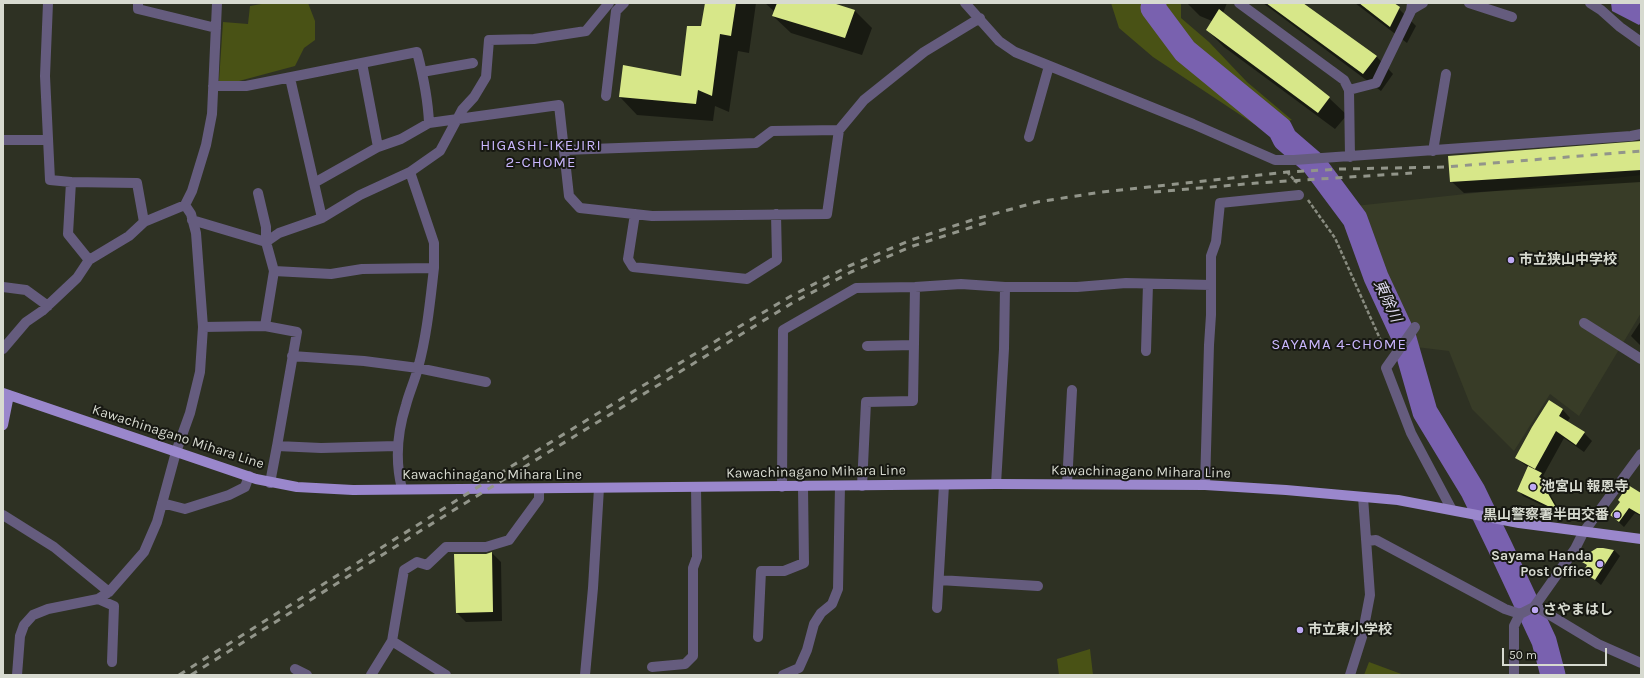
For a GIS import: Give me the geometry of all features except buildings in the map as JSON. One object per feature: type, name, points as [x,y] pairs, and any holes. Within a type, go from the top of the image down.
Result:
[{"type":"main road","name":"Kawachinagano Mihara Line","points":[[6,394],[270,483],[297,487],[353,490],[804,487],[996,484],[1205,485],[1398,500],[1501,520],[1583,533],[1641,540]]},
{"type":"main road","points":[[3,425],[6,394]]},
{"type":"street","points":[[48,3],[45,76],[50,180],[71,182],[137,183],[144,222]]},
{"type":"street","points":[[138,3],[138,10],[216,28]]},
{"type":"street","points":[[3,349],[26,322],[48,306],[77,278],[89,260],[128,236],[144,222],[185,204],[192,191],[206,145],[212,114],[217,3]]},
{"type":"street","points":[[266,242],[279,233],[322,218],[360,195],[410,172],[440,151],[462,110],[474,97],[486,77],[489,40],[534,39],[586,30],[609,3]]},
{"type":"street","points":[[606,96],[616,11],[624,3]]},
{"type":"street","points":[[965,3],[999,41],[1007,47],[1049,66],[1193,124],[1274,160],[1350,157],[1631,136],[1641,134]]},
{"type":"street","points":[[1239,3],[1344,80],[1349,90],[1350,157]]},
{"type":"street","points":[[1349,90],[1376,83],[1412,6],[1423,3]]},
{"type":"street","points":[[1469,3],[1512,17]]},
{"type":"street","points":[[1590,3],[1641,42]]},
{"type":"street","points":[[314,183],[378,147],[401,139],[429,123],[560,105],[569,196],[580,208],[652,216],[828,214],[839,130],[864,100],[924,52],[980,18]]},
{"type":"street","points":[[213,86],[246,86],[416,52],[422,72],[429,123]]},
{"type":"street","points":[[362,63],[378,147]]},
{"type":"street","points":[[422,72],[473,63]]},
{"type":"street","points":[[1029,137],[1049,66]]},
{"type":"street","points":[[1433,150],[1446,74]]},
{"type":"street","points":[[290,78],[322,218]]},
{"type":"street","points":[[564,150],[756,143],[772,131],[839,130]]},
{"type":"street","points":[[3,140],[48,140]]},
{"type":"street","points":[[402,489],[398,472],[397,446],[405,407],[418,368],[425,337],[434,268],[434,243],[410,172]]},
{"type":"street","points":[[71,182],[68,234],[89,260]]},
{"type":"street","points":[[258,193],[266,227],[266,242],[274,271],[265,326]]},
{"type":"street","points":[[1205,485],[1209,346],[1212,315],[1211,256],[1216,242],[1220,203],[1303,194]]},
{"type":"street","points":[[17,675],[20,636],[24,625],[33,615],[48,609],[98,598],[109,592],[144,552],[156,522],[176,452],[190,413],[200,372],[203,327],[196,232],[185,204]]},
{"type":"street","points":[[634,214],[628,259],[633,267],[747,279],[777,260],[776,214]]},
{"type":"street","points":[[192,220],[266,242]]},
{"type":"street","points":[[274,271],[331,274],[362,269],[434,268]]},
{"type":"street","points":[[782,487],[783,330],[856,288],[915,287],[961,284],[1005,287],[1077,287],[1100,284],[1211,285]]},
{"type":"street","points":[[1146,350],[1148,284]]},
{"type":"street","points":[[3,287],[26,290],[48,306]]},
{"type":"street","points":[[862,486],[866,402],[913,401],[915,287]]},
{"type":"street","points":[[996,484],[1004,349],[1005,287]]},
{"type":"street","points":[[1584,323],[1641,359]]},
{"type":"street","points":[[203,327],[265,326],[297,332],[270,483]]},
{"type":"street","points":[[1413,330],[1386,368],[1411,433],[1452,510]]},
{"type":"street","points":[[867,346],[914,345]]},
{"type":"street","points":[[292,356],[364,361],[418,368],[486,382]]},
{"type":"street","points":[[1067,484],[1072,390]]},
{"type":"street","points":[[277,446],[321,448],[397,446]]},
{"type":"street","points":[[1514,675],[1514,626],[1529,609],[1575,549],[1583,533],[1641,454]]},
{"type":"street","points":[[162,503],[185,509],[229,495],[245,487],[249,476]]},
{"type":"street","points":[[937,608],[944,485]]},
{"type":"street","points":[[783,675],[799,668],[807,650],[814,624],[821,613],[832,604],[838,589],[840,486]]},
{"type":"street","points":[[758,638],[760,571],[784,571],[804,563],[804,487]]},
{"type":"street","points":[[585,675],[593,588],[599,488]]},
{"type":"street","points":[[652,668],[686,664],[693,656],[693,568],[697,557],[696,488]]},
{"type":"street","points":[[371,675],[392,640],[404,570],[417,562],[427,565],[446,547],[486,547],[509,540],[539,499],[539,489]]},
{"type":"street","points":[[1350,675],[1362,637],[1370,595],[1363,497]]},
{"type":"street","points":[[3,516],[54,547],[109,592]]},
{"type":"street","points":[[1366,541],[1376,540],[1505,609],[1529,609],[1598,644],[1641,663]]},
{"type":"street","points":[[939,580],[1038,586]]},
{"type":"street","points":[[98,598],[114,606],[112,662]]},
{"type":"street","points":[[392,640],[446,675]]},
{"type":"street","points":[[295,669],[307,675]]},
{"type":"path","points":[[1274,160],[1280,168],[1287,172],[1335,238],[1385,349],[1389,362]]},
{"type":"shaded area","points":[[1611,3],[1641,3],[1641,23],[1639,25],[1612,11]]},
{"type":"shaded area","name":"市立狭山中学校","points":[[1641,175],[1641,313],[1579,416],[1550,394],[1514,451],[1472,409],[1449,351],[1416,347],[1415,335],[1355,206]]},
{"type":"green space","points":[[267,3],[308,3],[315,21],[315,40],[304,48],[295,66],[239,81],[219,81],[223,22],[248,24],[250,6]]},
{"type":"green space","points":[[1111,3],[1181,3],[1181,18],[1209,42],[1247,82],[1292,120],[1260,128],[1153,57],[1119,28]]},
{"type":"green space","points":[[1090,649],[1093,675],[1059,675],[1057,659]]},
{"type":"green space","points":[[1369,662],[1404,675],[1364,675]]},
{"type":"waterway","name":"東除川","points":[[1154,3],[1153,8],[1185,51],[1280,129],[1285,139],[1314,164],[1355,219],[1376,277],[1403,335],[1425,412],[1473,491],[1544,641],[1553,675]]},
{"type":"railway","points":[[179,675],[489,480],[742,325],[791,296],[849,266],[911,240],[972,220],[1037,202],[1102,192],[1287,172],[1341,169],[1445,167],[1641,151]]},
{"type":"railway","points":[[1154,192],[1257,183],[1412,173]]},
{"type":"railway","points":[[191,675],[449,513],[794,302],[851,272],[913,246],[991,221]]},
{"type":"place","name":"市立狭山中学校","points":[[1511,260]]},
{"type":"place","name":"池宮山 報恩寺","points":[[1533,487]]},
{"type":"place","name":"黒山警察署半田交番","points":[[1617,515]]},
{"type":"place","name":"Sayama Handa Post Office","points":[[1600,564]]},
{"type":"place","name":"さやまはし","points":[[1535,610]]},
{"type":"place","name":"市立東小学校","points":[[1300,630]]},
{"type":"district","name":"HIGASHI-IKEJIRI 2-CHOME","points":[[541,154]]},
{"type":"district","name":"SAYAMA 4-CHOME","points":[[1339,345]]}]
